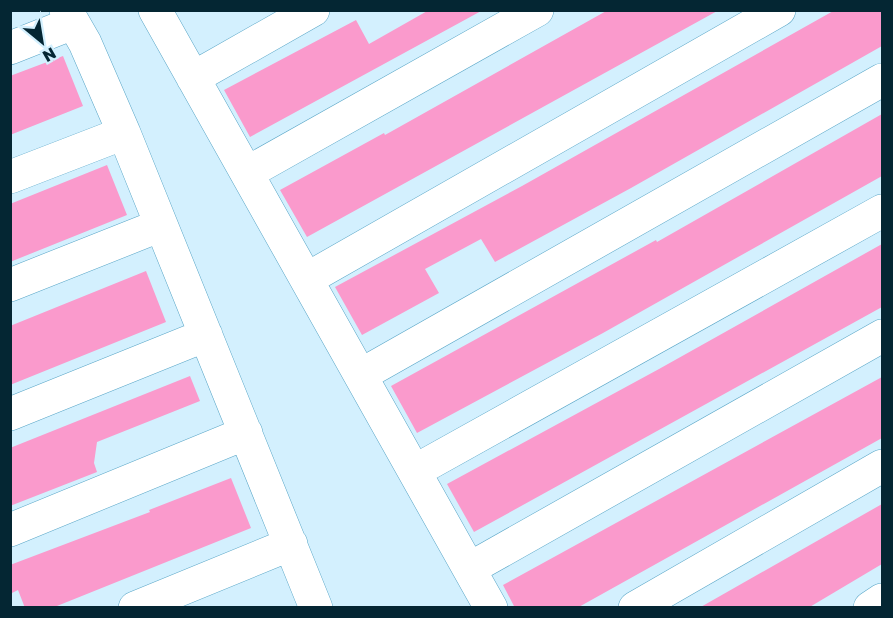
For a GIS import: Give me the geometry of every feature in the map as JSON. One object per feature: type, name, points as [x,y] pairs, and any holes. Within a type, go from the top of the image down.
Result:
[{"type":"street","points":[[155,10],[491,608]]},
{"type":"street","points":[[193,78],[313,10]]},
{"type":"street","points":[[247,173],[537,10]]},
{"type":"street","points":[[306,279],[779,10]]},
{"type":"street","points":[[10,48],[70,17],[85,43],[124,133],[316,608]]},
{"type":"street","points":[[360,375],[882,81]]},
{"type":"street","points":[[10,177],[124,133]]},
{"type":"street","points":[[415,471],[882,210]]},
{"type":"street","points":[[10,285],[161,225]]},
{"type":"street","points":[[10,414],[206,335]]},
{"type":"street","points":[[470,569],[882,336]]},
{"type":"street","points":[[10,530],[246,432]]},
{"type":"street","points":[[635,608],[882,466]]},
{"type":"street","points":[[135,608],[291,544]]},
{"type":"street","points":[[870,608],[882,600]]},
{"type":"building","points":[[429,10],[483,10],[250,137],[224,90],[356,20],[369,44]]},
{"type":"building","points":[[608,10],[719,10],[307,237],[280,190],[384,133],[385,135]]},
{"type":"building","points":[[835,10],[882,10],[882,46],[495,262],[481,239],[425,269],[439,293],[362,335],[335,287],[522,186]]},
{"type":"building","points":[[63,56],[83,106],[10,135],[10,76]]},
{"type":"building","points":[[882,114],[882,176],[603,333],[417,433],[391,386],[656,240],[657,242]]},
{"type":"building","points":[[107,165],[127,215],[10,262],[10,204]]},
{"type":"building","points":[[882,244],[882,307],[474,532],[447,484]]},
{"type":"building","points":[[146,271],[166,322],[10,385],[10,326]]},
{"type":"building","points":[[190,376],[200,401],[97,442],[94,463],[97,472],[10,506],[10,448]]},
{"type":"building","points":[[882,377],[882,438],[577,608],[515,608],[503,585]]},
{"type":"building","points":[[231,478],[251,528],[52,608],[25,608],[18,590],[10,594],[10,565],[150,512],[149,510]]},
{"type":"building","points":[[882,504],[882,564],[808,608],[699,608]]}]
